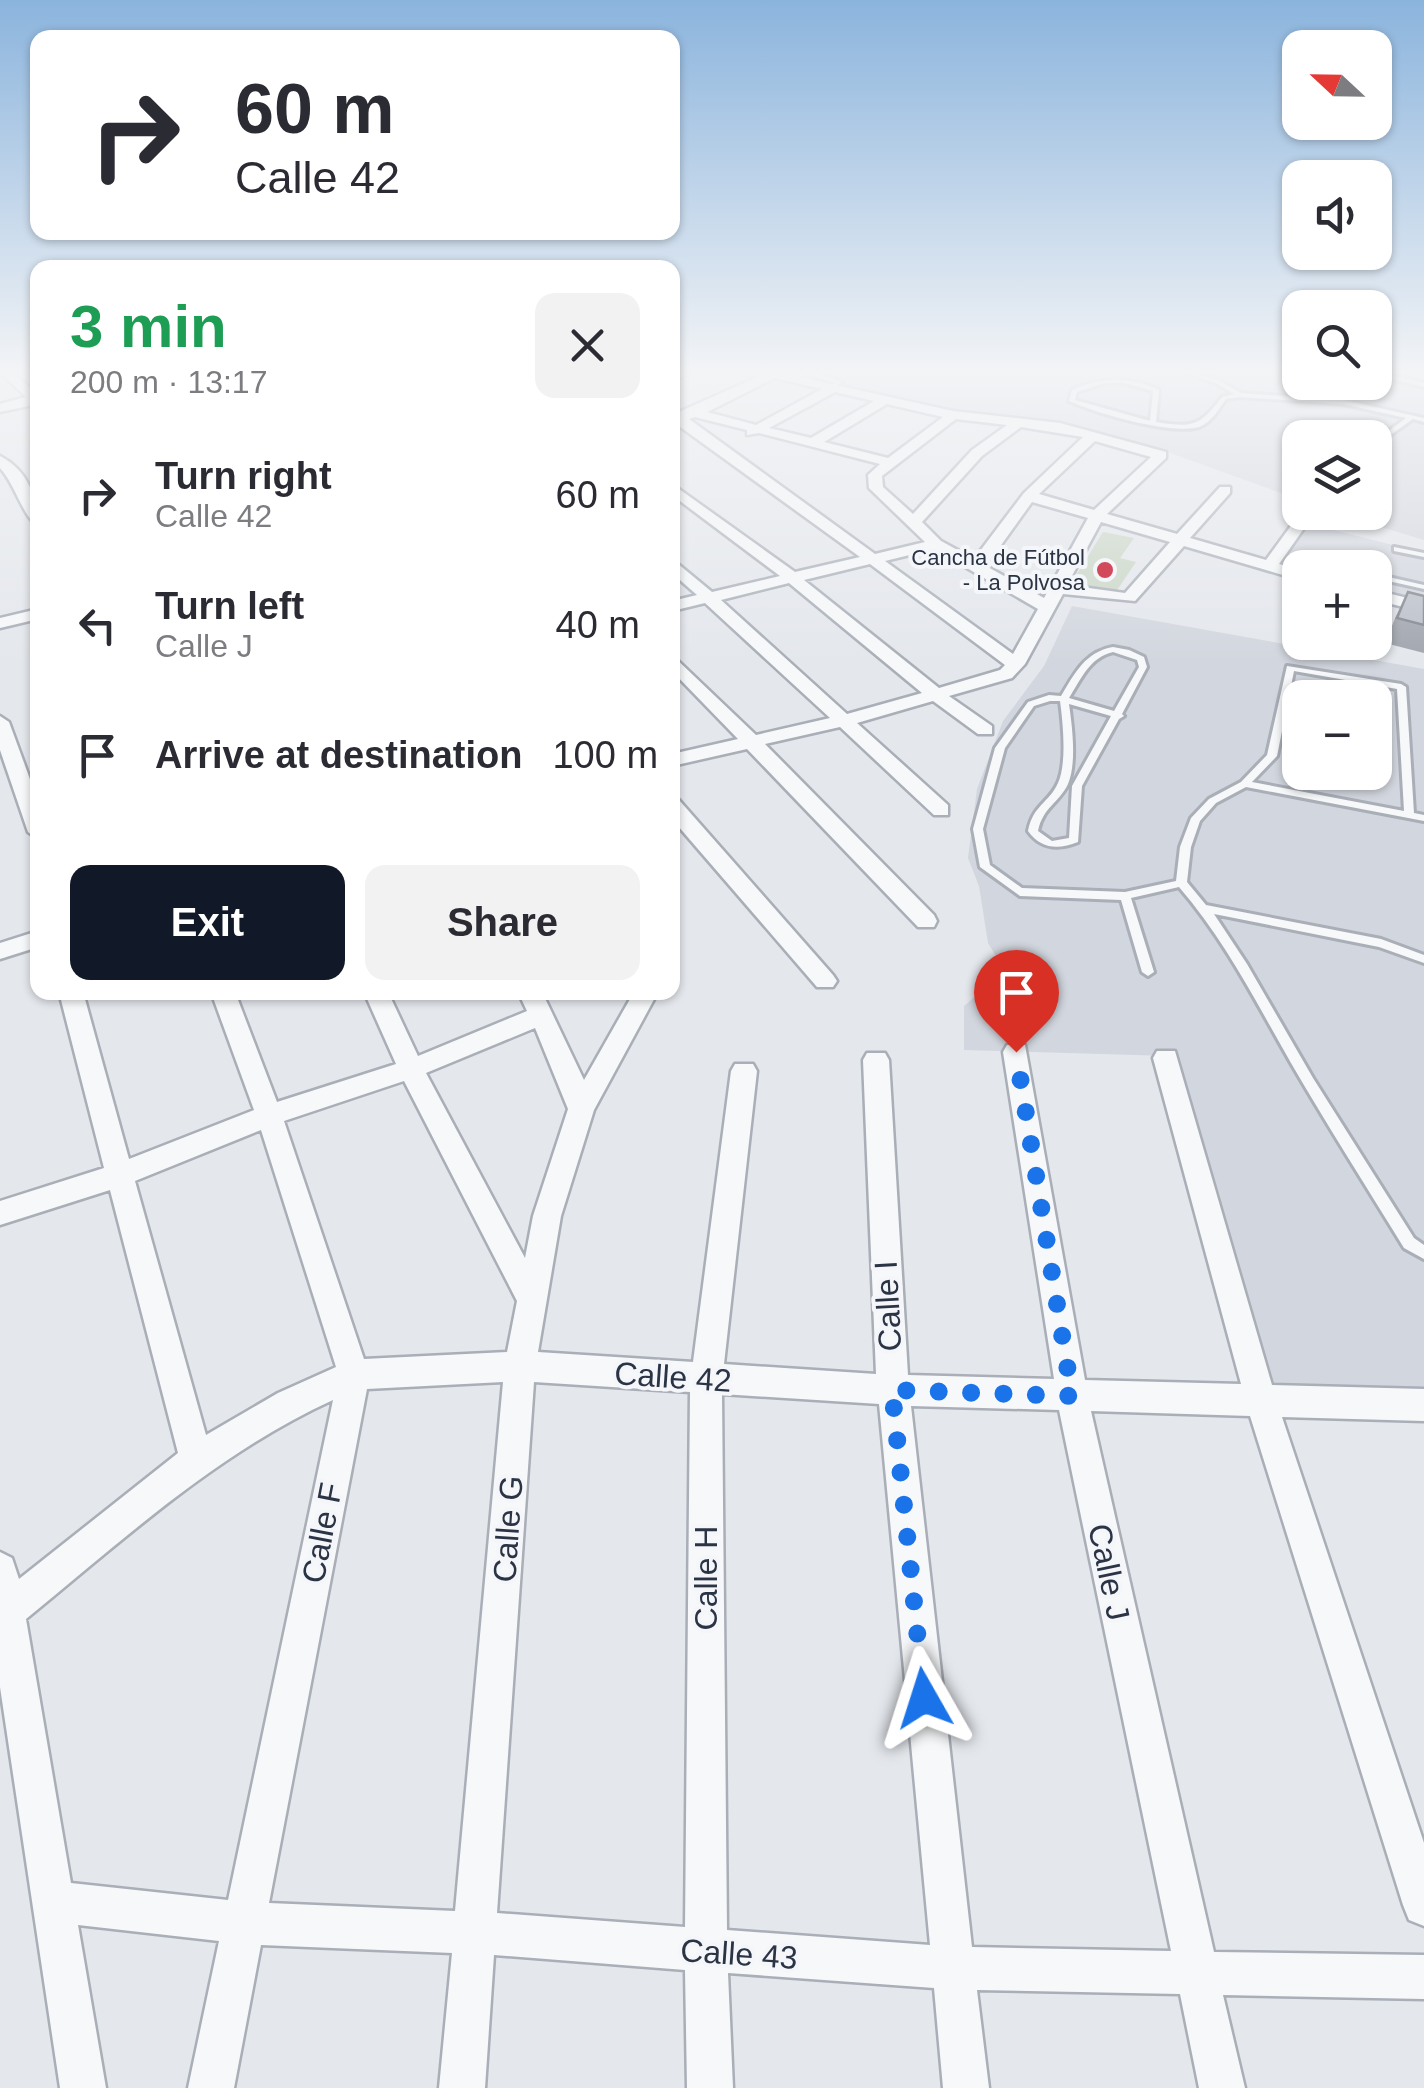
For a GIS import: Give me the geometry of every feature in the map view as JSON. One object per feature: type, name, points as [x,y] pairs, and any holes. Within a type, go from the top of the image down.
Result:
[{"type":"street","points":[[9,469],[21,482],[30,503]]},
{"type":"street","points":[[752,469],[1016,664]]},
{"type":"street","points":[[880,469],[875,474],[876,488],[936,544],[1045,606]]},
{"type":"street","points":[[912,524],[962,469]]},
{"type":"street","points":[[976,568],[1028,496],[1056,469]]},
{"type":"street","points":[[680,758],[843,721],[1006,674],[1016,664],[1096,516],[1145,469]]},
{"type":"street","points":[[0,486],[30,479]]},
{"type":"street","points":[[1055,588],[1124,600],[1226,490]]},
{"type":"street","points":[[680,493],[727,524],[935,696],[985,730]]},
{"type":"street","points":[[1028,496],[1282,570]]},
{"type":"street","points":[[1269,567],[1295,530]]},
{"type":"street","points":[[680,604],[936,544]]},
{"type":"street","points":[[680,571],[941,810]]},
{"type":"street","points":[[1392,600],[1424,608]]},
{"type":"street","points":[[0,623],[30,616]]},
{"type":"street","points":[[680,668],[926,920]]},
{"type":"street","points":[[0,722],[6,758],[30,814]]},
{"type":"street","points":[[680,814],[825,982]]},
{"type":"street","points":[[0,951],[30,941]]},
{"type":"street","points":[[73,1000],[79,1033],[123,1174],[196,1459]]},
{"type":"street","name":"Calle F","points":[[211,2088],[354,1375],[269,1115],[225,1000]]},
{"type":"street","points":[[380,1000],[411,1069],[533,1303]]},
{"type":"street","name":"Calle G","points":[[462,2088],[520,1366],[547,1216],[580,1109],[641,1000]]},
{"type":"street","points":[[0,1213],[123,1174],[269,1115],[411,1069],[536,1004],[568,1072],[580,1109]]},
{"type":"street","name":"Calle J","points":[[1016,1052],[1072,1396],[1222,2088]]},
{"type":"street","points":[[1166,1058],[1261,1401],[1424,1905]]},
{"type":"street","name":"Calle I","points":[[876,1060],[892,1390],[966,2088]]},
{"type":"street","name":"Calle H","points":[[710,2088],[706,1952],[706,1380],[744,1071]]},
{"type":"street","name":"Calle 42","points":[[3,1615],[196,1459],[289,1404],[354,1375],[520,1366],[892,1390],[1424,1406]]},
{"type":"street","points":[[0,1570],[3,1615],[56,1902],[83,2088]]},
{"type":"street","name":"Calle 43","points":[[56,1902],[244,1923],[477,1933],[952,1968],[1424,1977]]},
{"type":"lane","points":[[1397,550],[1424,555]]},
{"type":"lane","points":[[1392,580],[1424,587]]},
{"type":"lane","points":[[1107,649],[1118,649],[1141,659],[1143,668],[1119,716],[1077,786],[1074,840],[1052,845],[1039,840],[1034,831],[1036,814],[1063,784],[1068,716],[1064,699],[1088,658],[1107,649]]},
{"type":"lane","points":[[1181,883],[1186,839],[1210,798],[1245,784],[1272,756],[1290,668],[1401,687],[1409,815]]},
{"type":"lane","points":[[1119,716],[1064,699],[1049,698],[1031,704],[1000,748],[978,829],[985,868],[1020,892],[1125,896],[1181,883]]},
{"type":"lane","points":[[1245,784],[1424,818]]},
{"type":"lane","points":[[1181,883],[1206,909],[1258,987],[1294,1056],[1409,1242],[1424,1252]]},
{"type":"lane","points":[[1125,896],[1148,972]]},
{"type":"lane","points":[[1206,909],[1380,942],[1424,960]]},
{"type":"shaded area","points":[[1216,469],[1282,469],[1282,493]]},
{"type":"shaded area","points":[[1392,469],[1424,469],[1424,540],[1391,530]]},
{"type":"shaded area","points":[[1306,530],[1334,530],[1424,553],[1424,600],[1392,592],[1392,550],[1291,550]]},
{"type":"shaded area","points":[[1072,606],[1282,644],[1282,660],[1374,660],[1424,669],[1424,1395],[1266,1390],[1169,1056],[964,1050],[964,1006],[1005,971],[988,943],[979,886],[968,858],[977,789],[1003,721],[1044,666]]},
{"type":"green space","points":[[1103,532],[1134,538],[1120,558],[1136,562],[1113,596],[1069,587]]},
{"type":"building","points":[[1408,592],[1424,596],[1424,625],[1397,618]]},
{"type":"place","name":"Cancha de Fútbol - La Polvosa","points":[[1105,570]]},
{"type":"route","points":[[924,1698],[892,1390],[1072,1396],[1016,1052]]}]
